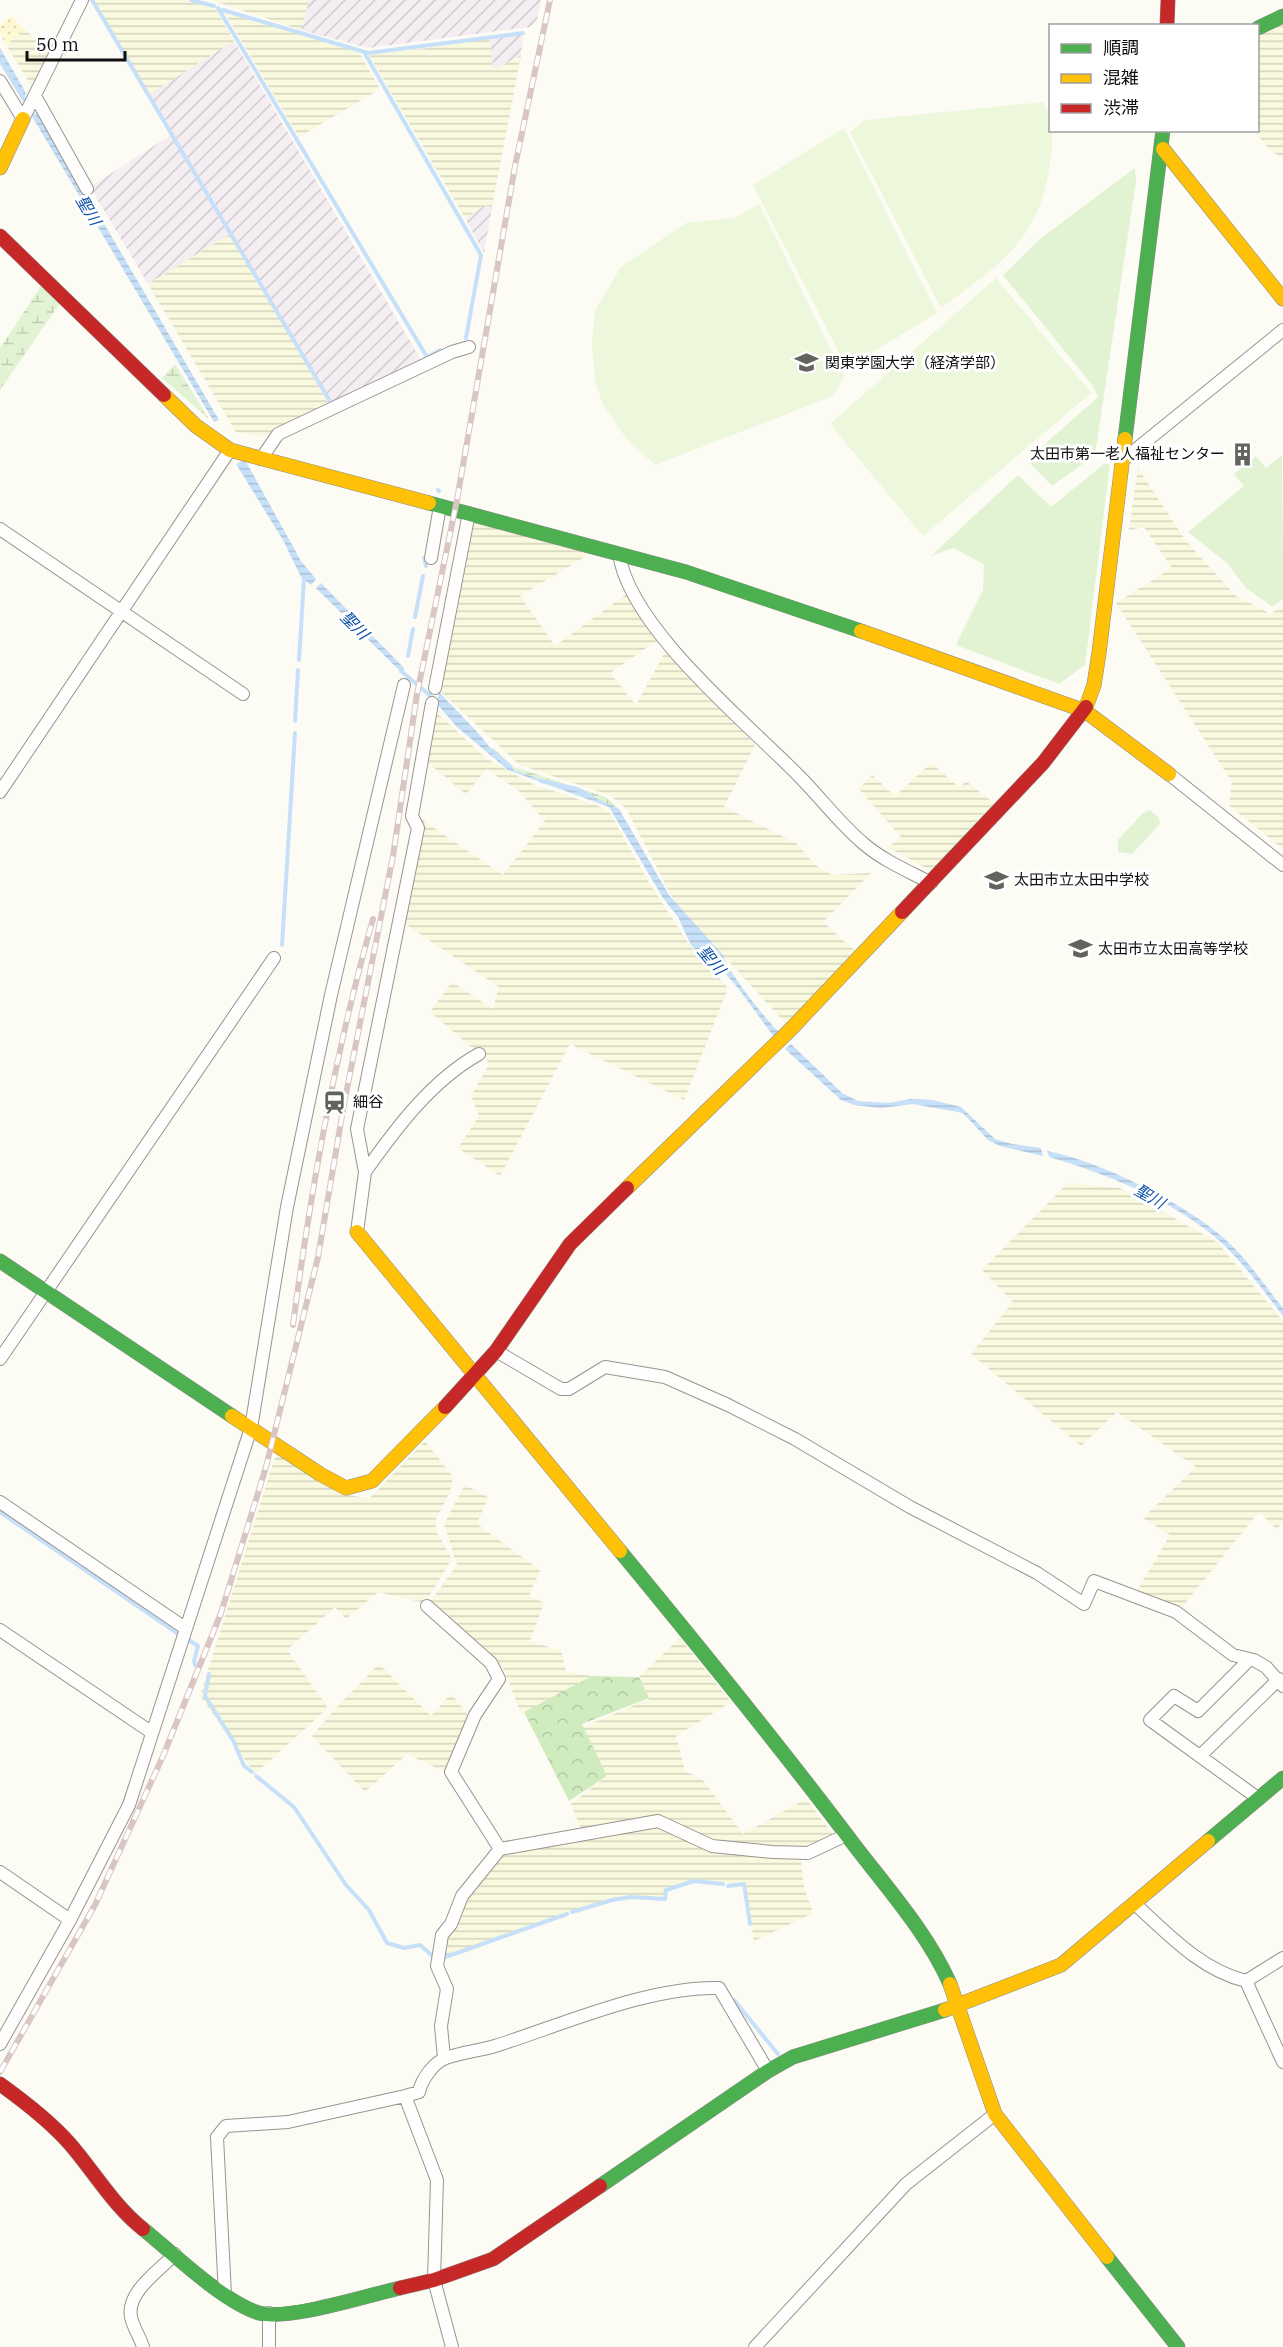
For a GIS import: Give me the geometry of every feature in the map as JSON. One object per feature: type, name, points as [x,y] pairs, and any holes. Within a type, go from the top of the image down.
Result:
[{"type":"street","points":[[0,168],[82,0]]},
{"type":"street","points":[[1167,24],[1168,0]]},
{"type":"street","points":[[1259,27],[1283,16]]},
{"type":"street","points":[[0,81],[29,107],[87,189]]},
{"type":"street","points":[[0,1261],[320,1474],[346,1488],[372,1481],[496,1351],[570,1244],[790,1030],[1042,763],[1085,711],[1092,692],[1099,652],[1164,132]]},
{"type":"street","points":[[1163,149],[1283,299]]},
{"type":"street","points":[[0,236],[196,426],[230,450],[619,554],[758,595],[1085,711],[1169,774],[1283,865]]},
{"type":"street","points":[[1123,460],[1283,330]]},
{"type":"street","points":[[261,459],[278,434],[452,352],[469,347]]},
{"type":"street","points":[[0,792],[124,612],[230,450]]},
{"type":"street","points":[[431,558],[440,506]]},
{"type":"street","points":[[435,688],[469,513]]},
{"type":"street","points":[[0,530],[243,694]]},
{"type":"street","points":[[619,554],[625,576],[659,634],[689,667],[794,770],[863,844],[886,860],[931,883]]},
{"type":"street","points":[[0,2044],[70,1920],[129,1805],[250,1428],[289,1196],[331,995],[404,685]]},
{"type":"street","points":[[432,703],[412,816],[418,828],[357,1129],[365,1172],[357,1232],[473,1376],[774,1738],[904,1911],[943,1969],[959,2006],[994,2114],[1178,2347]]},
{"type":"street","points":[[0,1359],[274,958]]},
{"type":"street","points":[[365,1172],[397,1126],[460,1064],[479,1054]]},
{"type":"street","points":[[496,1351],[561,1389],[569,1389],[605,1367],[665,1377],[795,1439],[910,1507],[1037,1573],[1084,1604],[1094,1581],[1176,1612],[1233,1655],[1250,1659],[1266,1667],[1281,1682],[1200,1756]]},
{"type":"street","points":[[0,1502],[185,1628]]},
{"type":"street","points":[[427,1606],[490,1663],[499,1678],[475,1715],[450,1772],[500,1849]]},
{"type":"street","points":[[0,1630],[151,1732]]},
{"type":"street","points":[[1250,1659],[1198,1711],[1174,1696],[1150,1720],[1258,1799]]},
{"type":"street","points":[[0,2084],[36,2110],[64,2138],[125,2213],[225,2295],[260,2313],[295,2312],[434,2280],[493,2259],[768,2071],[793,2057],[959,2006],[1061,1965],[1283,1778]]},
{"type":"street","points":[[444,2058],[441,2026],[447,1989],[437,1966],[442,1935],[451,1924],[462,1896],[500,1849],[658,1821],[712,1846],[773,1852],[808,1853],[846,1835]]},
{"type":"street","points":[[0,1872],[70,1920]]},
{"type":"street","points":[[1136,1904],[1185,1950],[1208,1966],[1230,1977],[1246,1981],[1283,1958]]},
{"type":"street","points":[[1246,1981],[1283,2062]]},
{"type":"street","points":[[225,2295],[217,2137],[226,2126],[288,2122],[419,2092],[422,2080],[444,2058],[492,2047],[606,2008],[697,1988],[719,1988],[768,2071]]},
{"type":"street","points":[[405,2096],[437,2180],[434,2280],[452,2347]]},
{"type":"street","points":[[755,2347],[906,2184],[994,2114]]},
{"type":"street","points":[[143,2347],[131,2317],[131,2303],[136,2293],[175,2254]]},
{"type":"street","points":[[269,2313],[269,2347]]},
{"type":"shaded area","points":[[309,0],[541,0],[537,20],[530,27],[368,48],[301,30]]},
{"type":"shaded area","points":[[523,33],[521,55],[498,68],[493,68],[489,38]]},
{"type":"shaded area","points":[[234,41],[421,360],[418,364],[329,404],[230,234],[148,284],[90,187],[171,135],[148,95]]},
{"type":"shaded area","points":[[484,206],[492,207],[484,253],[465,218]]},
{"type":"green space","points":[[92,0],[191,0],[214,6],[234,41],[148,95]]},
{"type":"green space","points":[[211,0],[309,0],[301,30]]},
{"type":"green space","points":[[223,10],[359,52],[380,89],[299,137]]},
{"type":"green space","points":[[1283,23],[1283,158],[1271,151],[1255,132],[1259,132],[1259,34]]},
{"type":"green space","points":[[25,29],[48,54],[32,87],[6,45]]},
{"type":"green space","points":[[489,38],[493,68],[498,68],[521,55],[492,207],[484,206],[465,218],[368,53],[421,49]]},
{"type":"green space","points":[[1043,102],[1046,109],[1049,118],[1049,132],[1052,132],[1052,147],[1045,190],[1037,212],[1014,248],[998,264],[941,308],[850,132],[865,120]]},
{"type":"green space","points":[[844,128],[937,313],[847,368],[753,185]]},
{"type":"green space","points":[[1135,168],[1136,181],[1095,455],[1052,486],[1027,460],[1098,397],[1093,386],[1003,275],[1040,239]]},
{"type":"green space","points":[[759,204],[844,376],[833,396],[655,465],[626,438],[603,405],[595,381],[592,343],[595,311],[621,267],[686,223],[734,218]]},
{"type":"green space","points":[[230,234],[329,404],[261,437],[236,432],[148,284]]},
{"type":"green space","points":[[996,278],[1091,393],[923,536],[830,424]]},
{"type":"green space","points":[[41,286],[60,303],[0,390],[0,348]]},
{"type":"green space","points":[[175,364],[209,419],[162,378]]},
{"type":"green space","points":[[1282,455],[1283,599],[1273,607],[1246,588],[1227,563],[1188,532],[1244,486],[1234,474],[1256,456],[1266,468]]},
{"type":"green space","points":[[1104,464],[1110,464],[1085,665],[1059,684],[956,645],[983,590],[984,564],[953,548],[931,556],[1018,475],[1051,507]]},
{"type":"green space","points":[[1138,468],[1186,541],[1236,596],[1271,614],[1283,604],[1283,849],[1229,805],[1232,782],[1116,603],[1172,568],[1144,527],[1129,530]]},
{"type":"green space","points":[[474,520],[593,552],[520,596],[555,646],[632,590],[662,637],[610,673],[636,705],[669,645],[755,745],[724,807],[796,843],[815,865],[832,875],[871,873],[823,922],[856,952],[786,1024],[674,901],[626,808],[609,795],[520,765],[440,691]]},
{"type":"green space","points":[[437,713],[486,758],[532,784],[599,806],[610,813],[648,881],[688,943],[728,988],[684,1100],[570,1044],[500,1176],[458,1148],[479,1116],[471,1096],[490,1063],[430,1012],[452,982],[493,1009],[499,987],[405,924],[421,819],[503,875],[545,821],[519,791],[486,769],[466,794],[428,763]]},
{"type":"green space","points":[[492,747],[514,767],[606,797],[619,809],[516,771],[494,755]]},
{"type":"green space","points":[[931,763],[960,788],[966,781],[994,803],[931,871],[888,847],[901,837],[859,789],[872,775],[895,796]]},
{"type":"green space","points":[[1150,810],[1159,818],[1160,824],[1132,854],[1118,852],[1118,840],[1143,813]]},
{"type":"green space","points":[[1068,1183],[1120,1188],[1217,1242],[1283,1321],[1283,1522],[1277,1529],[1259,1512],[1182,1607],[1137,1591],[1170,1535],[1143,1518],[1196,1467],[1117,1412],[1081,1446],[971,1354],[1013,1302],[982,1270]]},
{"type":"green space","points":[[425,1441],[453,1477],[450,1492],[436,1519],[436,1531],[452,1559],[425,1603],[378,1592],[346,1619],[335,1607],[287,1650],[328,1708],[255,1774],[200,1696],[277,1451],[340,1493],[369,1499]]},
{"type":"green space","points":[[465,1485],[488,1497],[477,1524],[540,1570],[529,1596],[544,1603],[530,1641],[561,1651],[566,1672],[592,1676],[540,1706],[521,1713],[503,1667],[427,1606],[457,1565],[444,1524]]},
{"type":"green space","points":[[680,1638],[731,1702],[676,1736],[685,1771],[702,1779],[743,1834],[806,1799],[834,1836],[800,1853],[804,1887],[813,1913],[754,1941],[744,1884],[694,1881],[666,1889],[666,1900],[611,1898],[438,1958],[455,1913],[502,1852],[656,1825],[718,1843],[659,1818],[581,1829],[571,1804],[607,1776],[583,1727],[649,1699],[639,1677]]},
{"type":"green space","points":[[379,1664],[431,1716],[451,1694],[469,1716],[447,1773],[407,1754],[365,1792],[312,1736]]},
{"type":"green space","points":[[592,1676],[639,1677],[649,1698],[582,1724],[607,1776],[569,1801],[524,1712]]},
{"type":"sand","points":[[11,16],[25,29],[6,45],[0,33],[0,26]]},
{"type":"water","points":[[0,48],[26,93],[23,100],[0,59]]},
{"type":"water","points":[[37,109],[219,420],[214,422],[33,118]]},
{"type":"water","points":[[245,460],[301,561],[316,579],[311,585],[306,581],[304,583],[283,540],[236,464]]},
{"type":"water","points":[[321,583],[404,668],[403,674],[316,588]]},
{"type":"water","points":[[439,692],[479,734],[494,755],[516,771],[591,796],[619,809],[669,895],[724,956],[739,983],[779,1032],[774,1037],[722,970],[711,967],[691,945],[678,917],[663,898],[609,807],[508,770],[457,727],[437,704]]},
{"type":"water","points":[[791,1044],[842,1093],[858,1101],[889,1103],[910,1099],[933,1100],[961,1107],[995,1139],[1041,1148],[1043,1156],[1000,1146],[988,1140],[963,1113],[913,1104],[881,1108],[854,1105],[841,1100],[785,1049]]},
{"type":"water","points":[[1047,1151],[1068,1156],[1117,1174],[1166,1199],[1210,1227],[1235,1248],[1249,1265],[1283,1308],[1283,1316],[1233,1254],[1196,1222],[1177,1210],[1114,1179],[1049,1157]]},
{"type":"waterway","points":[[92,0],[331,403]]},
{"type":"waterway","points":[[191,0],[214,6]]},
{"type":"waterway","points":[[218,8],[427,357]]},
{"type":"waterway","points":[[223,10],[368,53],[523,33]]},
{"type":"waterway","points":[[364,52],[481,255],[466,338]]},
{"type":"waterway","name":"聖川","points":[[0,60],[37,121]]},
{"type":"waterway","points":[[424,359],[440,350]]},
{"type":"waterway","points":[[424,558],[426,566]]},
{"type":"waterway","points":[[415,617],[423,576]]},
{"type":"waterway","points":[[299,660],[304,579]]},
{"type":"waterway","points":[[408,656],[413,629]]},
{"type":"waterway","points":[[295,721],[298,670]]},
{"type":"waterway","name":"聖川","points":[[401,671],[434,699]]},
{"type":"waterway","points":[[282,945],[295,733]]},
{"type":"waterway","name":"聖川","points":[[491,750],[510,767]]},
{"type":"waterway","name":"聖川","points":[[541,781],[577,789],[593,797]]},
{"type":"waterway","points":[[0,1512],[177,1633]]},
{"type":"waterway","points":[[189,1640],[198,1646],[195,1665]]},
{"type":"waterway","points":[[209,1674],[205,1696],[234,1742],[244,1766],[252,1772]]},
{"type":"waterway","points":[[256,1776],[294,1807],[346,1885],[369,1910],[387,1943],[404,1948],[420,1945],[436,1959]]},
{"type":"waterway","points":[[572,1912],[631,1897],[665,1899],[666,1890],[694,1881],[723,1884]]},
{"type":"waterway","points":[[728,1886],[744,1884],[750,1924]]},
{"type":"waterway","points":[[440,1959],[567,1914]]},
{"type":"waterway","points":[[734,2000],[778,2054]]},
{"type":"railway","points":[[0,2072],[95,1905],[163,1756],[221,1613],[266,1467],[318,1257],[344,1104],[393,856],[417,694],[457,500],[515,166],[550,0]]},
{"type":"railway","points":[[293,1325],[308,1222],[336,1070],[373,919]]},
{"type":"traffic: fast","points":[[1259,28],[1283,16]]},
{"type":"traffic: fast","points":[[1125,439],[1163,132]]},
{"type":"traffic: fast","points":[[429,503],[686,572],[861,631]]},
{"type":"traffic: fast","points":[[0,1261],[232,1416]]},
{"type":"traffic: fast","points":[[620,1551],[894,1895],[931,1947],[950,1984]]},
{"type":"traffic: fast","points":[[1208,1841],[1283,1778]]},
{"type":"traffic: fast","points":[[600,2186],[768,2071],[793,2057],[945,2010]]},
{"type":"traffic: fast","points":[[143,2229],[214,2288],[230,2299],[259,2313],[272,2315],[308,2310],[400,2288]]},
{"type":"traffic: fast","points":[[1107,2257],[1178,2347]]},
{"type":"traffic: slow","points":[[0,168],[23,119]]},
{"type":"traffic: slow","points":[[1163,149],[1283,299]]},
{"type":"traffic: slow","points":[[164,395],[196,426],[230,450],[429,503]]},
{"type":"traffic: slow","points":[[1086,707],[1094,685],[1099,653],[1125,439]]},
{"type":"traffic: slow","points":[[861,631],[1085,711],[1169,774]]},
{"type":"traffic: slow","points":[[627,1188],[790,1030],[902,912]]},
{"type":"traffic: slow","points":[[357,1232],[620,1551]]},
{"type":"traffic: slow","points":[[232,1416],[320,1474],[346,1488],[372,1481],[445,1407]]},
{"type":"traffic: slow","points":[[945,2010],[1061,1965],[1208,1841]]},
{"type":"traffic: slow","points":[[950,1984],[995,2114],[1107,2257]]},
{"type":"traffic: jam","points":[[1167,24],[1168,0]]},
{"type":"traffic: jam","points":[[0,236],[164,395]]},
{"type":"traffic: jam","points":[[902,912],[1043,763],[1086,707]]},
{"type":"traffic: jam","points":[[445,1407],[496,1351],[570,1244],[627,1188]]},
{"type":"traffic: jam","points":[[0,2084],[37,2112],[62,2136],[113,2199],[143,2229]]},
{"type":"traffic: jam","points":[[400,2288],[434,2280],[493,2259],[600,2186]]},
{"type":"place","name":"関東学園大学（経済学部）","points":[[807,363]]},
{"type":"place","name":"太田市第一老人福祉センター","points":[[1243,454]]},
{"type":"place","name":"太田市立太田中学校","points":[[996,880]]},
{"type":"place","name":"太田市立太田高等学校","points":[[1080,949]]},
{"type":"place","name":"細谷","points":[[335,1102]]}]
